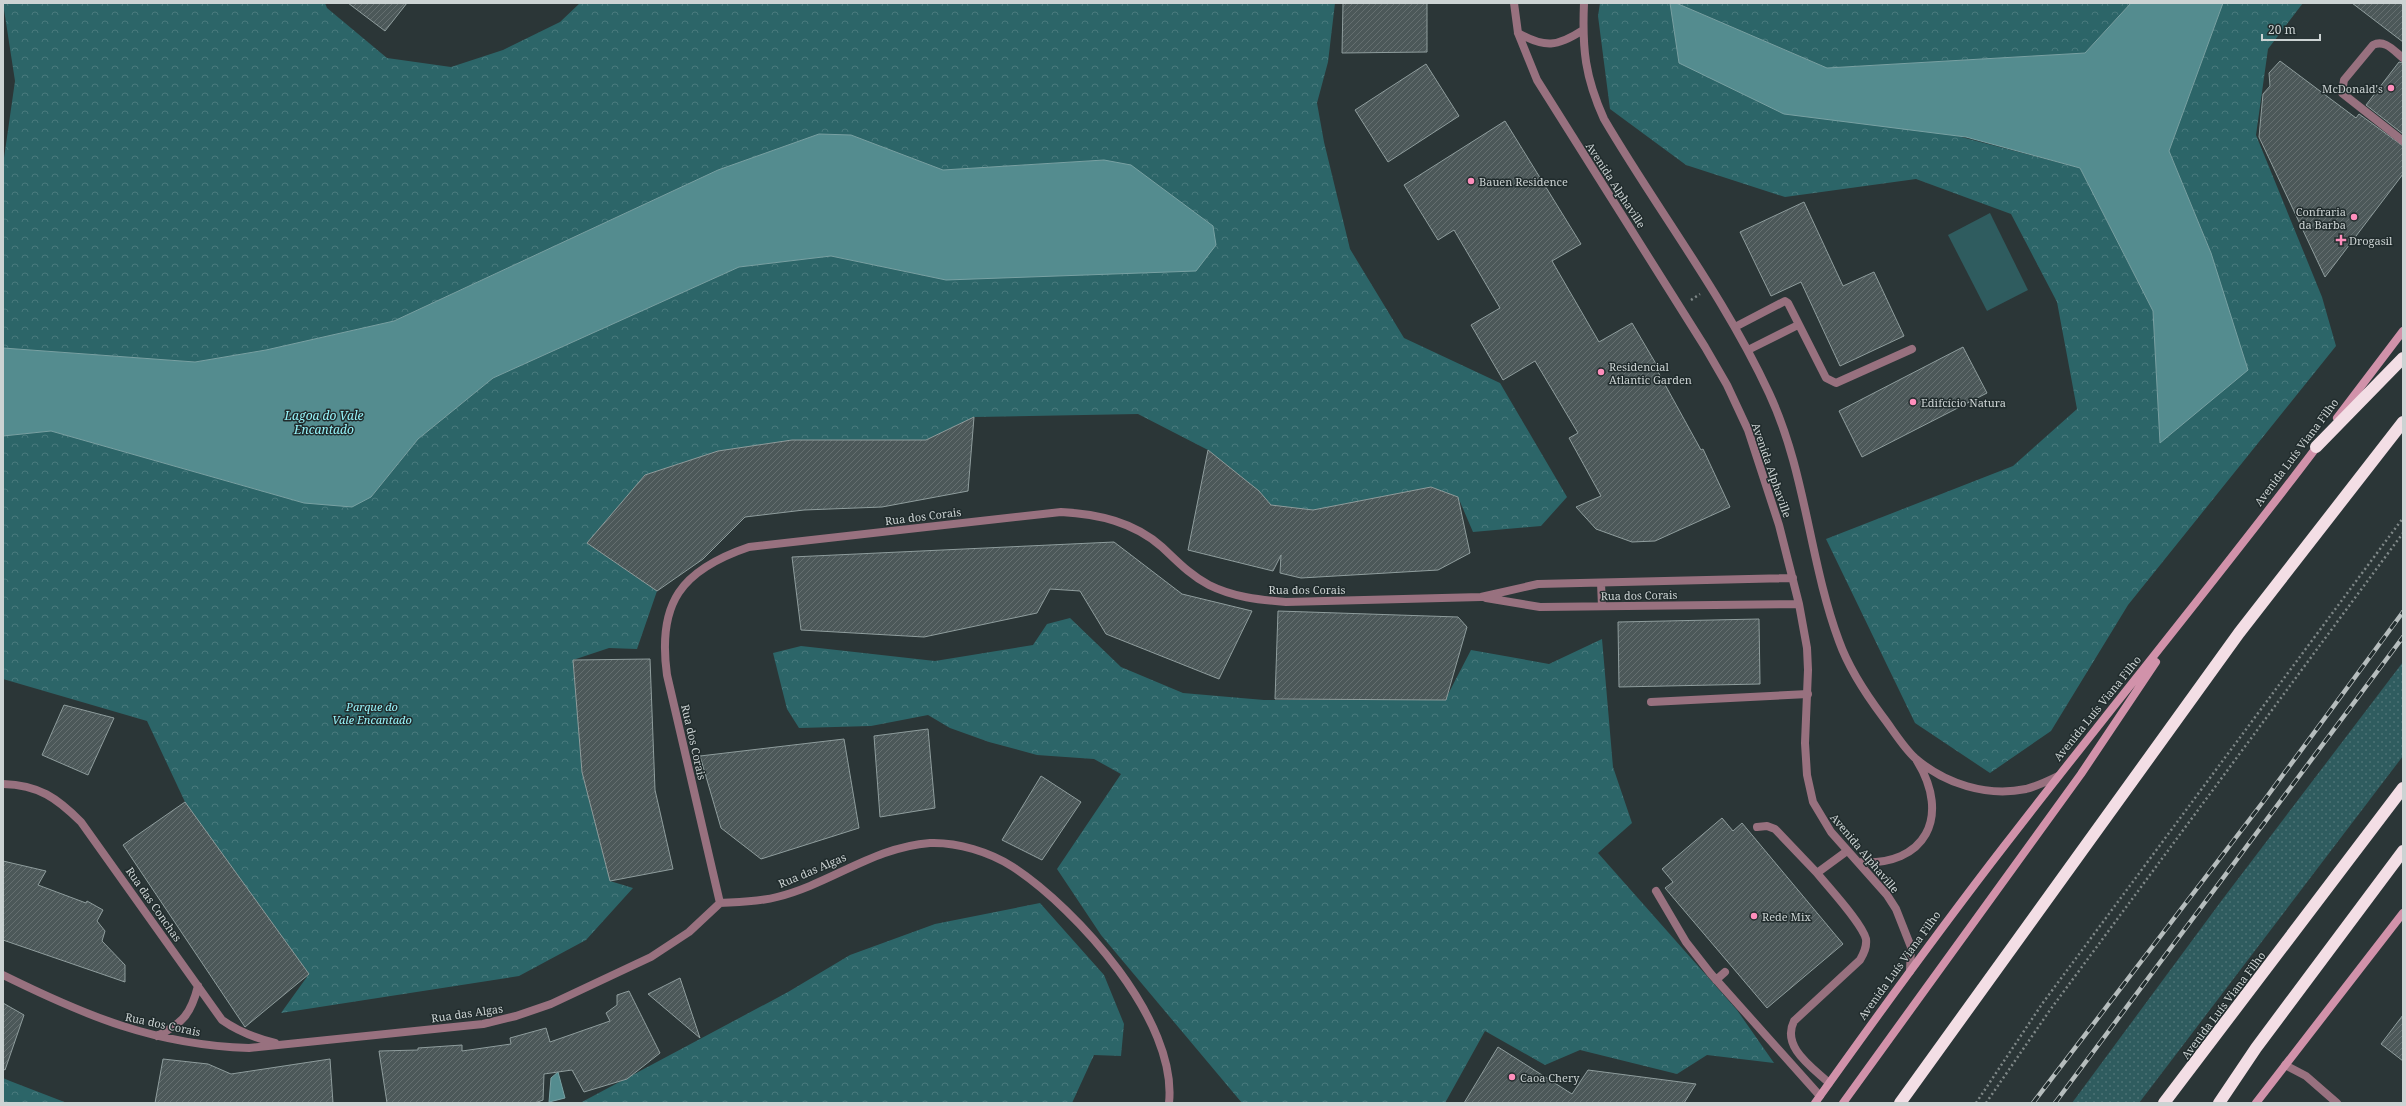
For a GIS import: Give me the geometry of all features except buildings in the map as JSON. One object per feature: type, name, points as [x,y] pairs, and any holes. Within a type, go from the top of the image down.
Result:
[{"type":"highway","points":[[2316,447],[2403,358]]},
{"type":"highway","points":[[1900,1103],[2239,633],[2403,422]]},
{"type":"highway","name":"Avenida Luís Viana Filho","points":[[2164,1103],[2403,788]]},
{"type":"highway","points":[[2219,1103],[2256,1048],[2403,850]]},
{"type":"main road","name":"Avenida Luís Viana Filho","points":[[1817,1100],[1910,971],[2058,776],[2189,614],[2403,331]]},
{"type":"main road","points":[[1843,1103],[2081,774],[2189,614]]},
{"type":"main road","points":[[2256,1103],[2403,913]]},
{"type":"street","name":"Avenida Alphaville","points":[[1514,3],[1518,33],[1537,80],[1680,306],[1727,385],[1748,430],[1780,525],[1799,604],[1807,648],[1808,694],[1805,743],[1809,792],[1821,818],[1887,895],[1900,915],[1911,947],[1910,971]]},
{"type":"street","name":"Avenida Alphaville","points":[[1584,3],[1583,30],[1585,61],[1591,90],[1604,119],[1712,287],[1735,326],[1769,393],[1788,439],[1830,615],[1850,667],[1867,695],[1914,757],[1947,778],[1965,786],[1982,790],[2003,792],[2027,788],[2058,776]]},
{"type":"street","points":[[1518,33],[1532,41],[1545,44],[1558,44],[1583,30]]},
{"type":"street","points":[[2403,58],[2385,44],[2379,42],[2373,45],[2344,80],[2342,87],[2342,93],[2403,141]]},
{"type":"street","points":[[1735,326],[1785,301],[1788,303],[1826,378],[1836,382],[1912,349]]},
{"type":"street","points":[[1748,350],[1798,325]]},
{"type":"street","name":"Rua dos Corais","points":[[720,903],[667,674],[664,639],[666,619],[675,598],[686,583],[702,567],[724,556],[749,547],[1061,512],[1088,513],[1115,520],[1146,536],[1161,546],[1187,571],[1210,585],[1234,595],[1259,600],[1286,602],[1481,597],[1540,607],[1799,604]]},
{"type":"street","name":"Rua dos Corais","points":[[1481,597],[1538,584],[1793,578]]},
{"type":"street","points":[[1601,583],[1602,606]]},
{"type":"street","points":[[1651,702],[1808,694]]},
{"type":"street","points":[[1858,862],[1878,864],[1900,858],[1919,844],[1927,832],[1931,802],[1927,778],[1914,757]]},
{"type":"street","name":"Rua das Conchas","points":[[3,784],[19,785],[39,790],[59,800],[81,822],[222,1020],[236,1030],[251,1037],[282,1044]]},
{"type":"street","points":[[1757,827],[1767,826],[1775,829],[1817,873],[1860,928],[1866,939],[1866,949],[1860,960],[1794,1021],[1790,1029],[1790,1038],[1794,1048],[1829,1083]]},
{"type":"street","name":"Rua das Algas","points":[[282,1044],[483,1024],[516,1016],[551,1004],[650,957],[689,932],[720,903],[756,902],[777,897],[865,860],[902,847],[931,843],[961,846],[988,855],[1012,867],[1038,886],[1104,952],[1131,986],[1148,1018],[1164,1055],[1170,1094],[1169,1103]]},
{"type":"street","points":[[1817,873],[1847,850]]},
{"type":"street","points":[[1656,891],[1686,942],[1817,1100]]},
{"type":"street","points":[[1716,980],[1725,972]]},
{"type":"street","name":"Rua dos Corais","points":[[3,976],[87,1015],[130,1030],[157,1036],[232,1047],[282,1044]]},
{"type":"street","points":[[157,1036],[175,1027],[186,1017],[194,1001],[198,986]]},
{"type":"street","points":[[2285,1065],[2306,1076],[2337,1103]]},
{"type":"path","points":[[1680,306],[1712,287]]},
{"type":"path","points":[[1976,1103],[2042,1004],[2403,518]]},
{"type":"path","points":[[1986,1103],[2050,1010],[2403,532]]},
{"type":"shaded area","points":[[1990,213],[2028,290],[1987,311],[1948,235]]},
{"type":"shaded area","points":[[2403,662],[2403,756],[2139,1103],[2072,1103],[2222,900]]},
{"type":"green space","name":"Parque do Vale Encantado","points":[[3,3],[325,3],[327,8],[387,58],[451,67],[503,50],[560,22],[580,3],[1335,3],[1328,62],[1317,103],[1324,142],[1350,249],[1404,338],[1500,383],[1567,497],[1541,526],[1473,532],[1458,497],[1431,487],[1313,510],[1271,505],[1259,491],[1208,450],[1138,414],[974,417],[926,440],[792,440],[718,451],[645,475],[587,543],[657,591],[637,649],[609,648],[573,660],[582,772],[610,881],[633,888],[586,940],[519,976],[281,1013],[309,974],[185,802],[147,721],[3,679],[3,436],[51,431],[304,503],[371,497],[418,439],[493,378],[739,267],[831,256],[946,280],[1104,160],[943,170],[851,135],[819,134],[718,170],[394,321],[266,350],[195,362],[3,348],[3,165],[15,81]]},
{"type":"green space","points":[[1600,3],[1670,3],[1679,63],[2080,168],[2153,311],[2160,443],[2211,253],[2169,151],[2223,3],[2303,3],[2268,49],[2256,135],[2322,297],[2336,346],[2128,605],[2051,731],[1990,773],[1915,723],[1826,539],[2013,466],[2077,409],[2057,302],[2011,214],[1916,179],[1785,197],[1686,165],[1610,109],[1598,16]]},
{"type":"green space","points":[[1676,3],[2131,3],[2085,53],[1827,68]]},
{"type":"green space","points":[[1070,618],[1121,667],[1183,693],[1264,700],[1445,700],[1471,650],[1549,664],[1602,639],[1613,767],[1632,823],[1598,853],[1737,1010],[1774,1063],[1707,1055],[1677,1074],[1580,1050],[1545,1065],[1485,1031],[1445,1103],[1242,1103],[1101,935],[1057,869],[1121,774],[1094,759],[1037,755],[989,742],[950,728],[928,715],[871,726],[799,728],[787,709],[773,653],[801,646],[935,661],[1033,645],[1047,624]]},
{"type":"green space","points":[[1040,903],[1104,975],[1124,1024],[1121,1056],[1094,1055],[1072,1103],[580,1103],[788,992],[850,955],[935,924]]},
{"type":"green space","points":[[3,1078],[10,1081],[67,1103],[3,1103]]},
{"type":"water","points":[[1670,3],[1676,3],[1827,68],[2085,53],[2131,3],[2223,3],[2169,151],[2211,253],[2248,370],[2160,443],[2153,311],[2080,168],[1966,137],[1784,114],[1679,63]]},
{"type":"water","name":"Lagoa do Vale Encantado","points":[[819,134],[851,135],[943,170],[1104,160],[1131,165],[1213,226],[1216,245],[1196,271],[946,280],[831,256],[739,267],[493,378],[418,439],[371,497],[352,507],[304,503],[51,431],[3,436],[3,348],[195,362],[266,350],[394,321],[718,170]]},
{"type":"water","points":[[558,1072],[565,1098],[549,1102],[551,1078]]},
{"type":"railway","points":[[2033,1103],[2263,802],[2403,612]]},
{"type":"railway","points":[[2055,1103],[2403,637]]},
{"type":"place","name":"McDonald's","points":[[2391,88]]},
{"type":"place","name":"Bauen Residence","points":[[1471,181]]},
{"type":"place","name":"Confraria da Barba","points":[[2354,217]]},
{"type":"place","name":"Drogasil","points":[[2341,240]]},
{"type":"place","name":"Residencial Atlantic Garden","points":[[1601,372]]},
{"type":"place","name":"Edifcício Natura","points":[[1913,402]]},
{"type":"place","name":"Rede Mix","points":[[1754,916]]},
{"type":"place","name":"Caoa Chery","points":[[1512,1077]]}]
